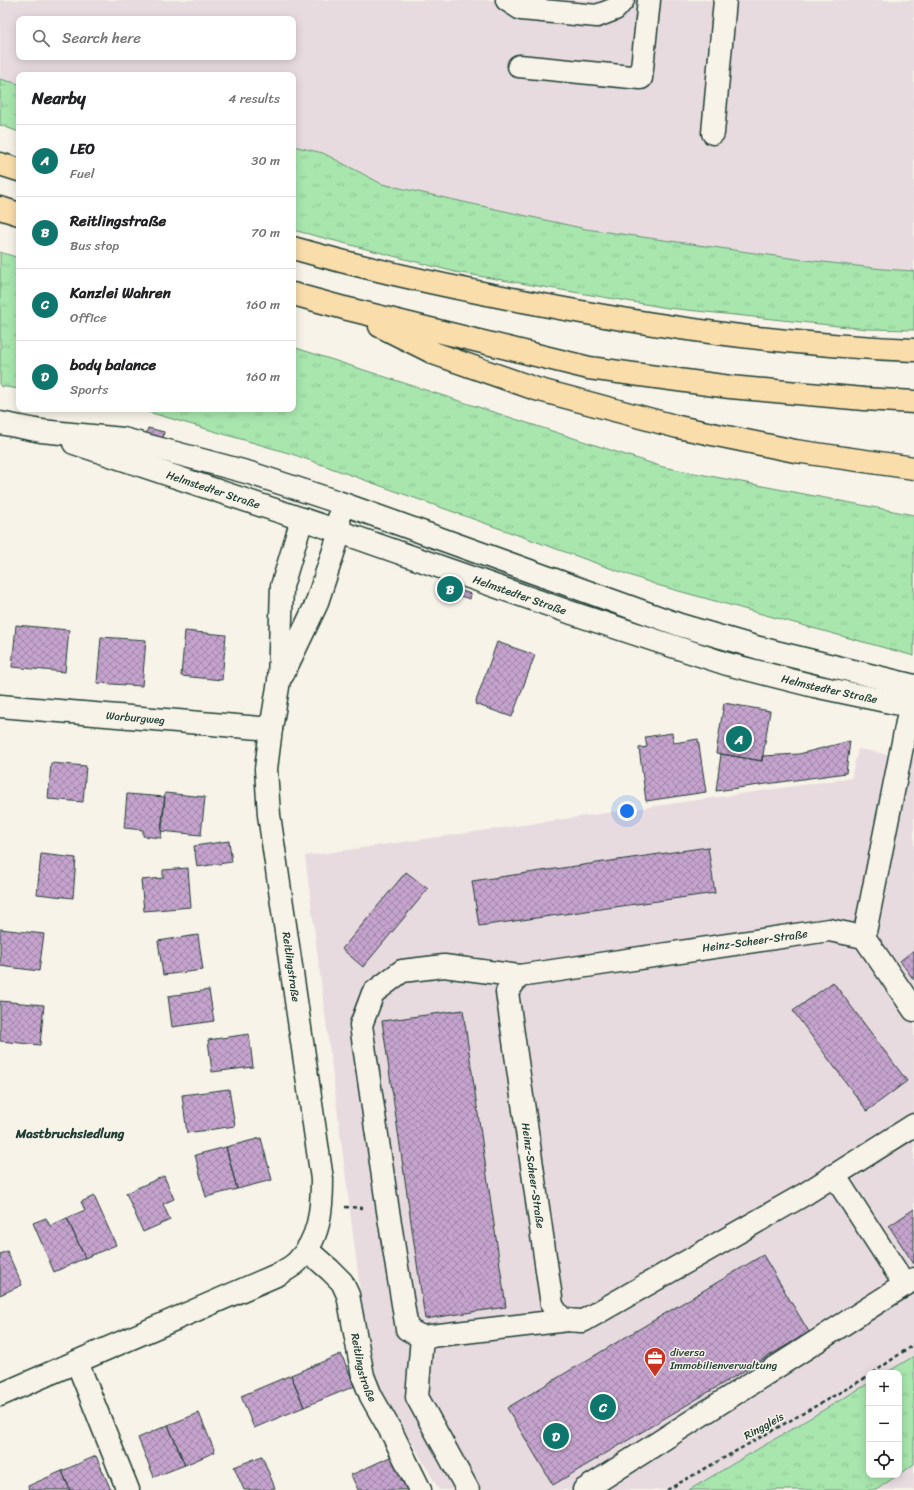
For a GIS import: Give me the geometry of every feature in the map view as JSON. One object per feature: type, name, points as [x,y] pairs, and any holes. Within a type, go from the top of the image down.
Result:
[{"type":"highway","points":[[0,164],[16,169]]},
{"type":"highway","points":[[0,208],[16,213]]},
{"type":"highway","points":[[296,249],[449,287],[605,317],[740,336],[874,348],[914,350]]},
{"type":"highway","points":[[296,295],[589,368],[730,387],[914,402]]},
{"type":"highway","points":[[344,308],[436,354],[536,389],[678,427],[795,451],[914,468]]},
{"type":"street","points":[[507,0],[521,9],[597,16],[615,9],[623,0]]},
{"type":"street","points":[[520,66],[641,78],[649,0]]},
{"type":"street","points":[[713,133],[725,0]]},
{"type":"street","name":"Helmstedter Straße","points":[[0,423],[41,431],[123,439],[250,473],[338,502],[680,625],[773,651],[913,700]]},
{"type":"street","name":"Helmstedter Straße","points":[[41,431],[340,532],[572,613],[727,664],[814,686],[913,700]]},
{"type":"street","points":[[302,519],[338,502]]},
{"type":"street","name":"Reitlingstraße","points":[[279,681],[316,606],[340,532],[338,502]]},
{"type":"street","name":"Reitlingstraße","points":[[0,1395],[278,1274],[296,1263],[307,1250],[315,1236],[322,1204],[322,1179],[270,814],[266,769],[279,681],[282,586],[302,519]]},
{"type":"street","points":[[913,700],[864,937],[914,1010]]},
{"type":"street","name":"Warburgweg","points":[[0,706],[271,729]]},
{"type":"street","name":"Heinz-Scheer-Straße","points":[[568,1320],[559,1317],[552,1305],[507,992],[519,976],[829,930],[864,937]]},
{"type":"street","points":[[519,976],[444,966],[402,971],[373,993],[361,1025],[407,1329],[422,1337],[568,1320],[583,1321],[798,1198],[914,1125]]},
{"type":"street","points":[[584,1490],[910,1282],[834,1175]]},
{"type":"street","name":"Reitlingstraße","points":[[307,1250],[342,1282],[348,1295],[363,1376],[371,1396],[393,1435],[420,1490]]},
{"type":"street","points":[[422,1337],[417,1398],[468,1490]]},
{"type":"street","points":[[77,1362],[128,1490]]},
{"type":"path","points":[[322,1204],[388,1211]]},
{"type":"path","points":[[877,1370],[914,1344]]},
{"type":"path","name":"Ringgleis","points":[[667,1490],[866,1378]]},
{"type":"shaded area","points":[[0,0],[914,0],[914,271],[797,259],[586,229],[382,184],[323,153],[296,147],[296,72],[16,72],[16,83],[0,78]]},
{"type":"shaded area","points":[[858,749],[914,759],[914,1356],[891,1370],[866,1370],[866,1385],[689,1490],[439,1490],[370,1369],[305,856],[851,778]]},
{"type":"shaded area","points":[[914,1464],[914,1490],[876,1490],[894,1478],[902,1478],[902,1473]]},
{"type":"green space","points":[[0,79],[16,83],[16,131],[0,125]]},
{"type":"green space","points":[[296,147],[323,153],[382,184],[586,229],[797,259],[914,271],[914,330],[867,329],[668,308],[455,272],[296,231]]},
{"type":"green space","points":[[0,252],[16,257],[16,389],[0,386]]},
{"type":"green space","points":[[296,348],[663,467],[914,515],[914,656],[657,585],[292,454],[148,412],[296,412]]},
{"type":"green space","points":[[914,1356],[914,1464],[902,1473],[902,1370],[891,1370]]},
{"type":"green space","points":[[866,1385],[866,1478],[894,1478],[876,1490],[689,1490]]},
{"type":"building","points":[[148,428],[164,432],[163,438],[146,434]]},
{"type":"building","points":[[459,590],[471,594],[470,599],[457,595]]},
{"type":"building","points":[[16,625],[69,630],[65,672],[12,667]]},
{"type":"building","points":[[185,631],[226,635],[222,680],[181,676]]},
{"type":"building","points":[[101,637],[146,640],[142,686],[97,683]]},
{"type":"building","points":[[497,642],[535,655],[512,717],[475,704]]},
{"type":"building","points":[[724,703],[770,711],[762,761],[716,753]]},
{"type":"building","points":[[672,733],[674,743],[698,739],[706,792],[646,801],[639,748],[647,747],[645,737]]},
{"type":"building","points":[[850,741],[846,773],[716,791],[721,754],[762,761],[762,756],[799,754]]},
{"type":"building","points":[[51,763],[86,766],[83,802],[48,799]]},
{"type":"building","points":[[165,793],[205,797],[201,835],[161,831]]},
{"type":"building","points":[[127,794],[165,797],[161,838],[143,836],[143,830],[124,828]]},
{"type":"building","points":[[229,841],[232,862],[197,867],[194,846]]},
{"type":"building","points":[[708,847],[715,893],[479,926],[472,881]]},
{"type":"building","points":[[41,854],[76,858],[73,898],[37,894]]},
{"type":"building","points":[[188,868],[191,907],[144,911],[141,880],[163,878],[163,870]]},
{"type":"building","points":[[406,872],[428,889],[363,967],[342,949]]},
{"type":"building","points":[[0,929],[44,934],[39,971],[0,966]]},
{"type":"building","points":[[198,935],[203,970],[163,975],[158,941]]},
{"type":"building","points":[[914,950],[914,980],[900,961]]},
{"type":"building","points":[[833,982],[907,1081],[867,1111],[793,1011]]},
{"type":"building","points":[[209,990],[214,1021],[172,1027],[168,996]]},
{"type":"building","points":[[0,1001],[44,1005],[40,1045],[0,1041]]},
{"type":"building","points":[[463,1010],[506,1307],[425,1319],[382,1021]]},
{"type":"building","points":[[249,1034],[253,1067],[212,1072],[208,1040]]},
{"type":"building","points":[[229,1089],[235,1126],[187,1133],[182,1095]]},
{"type":"building","points":[[261,1138],[272,1180],[237,1189],[226,1147]]},
{"type":"building","points":[[226,1147],[237,1189],[206,1197],[195,1155]]},
{"type":"building","points":[[164,1176],[174,1199],[163,1204],[170,1220],[143,1232],[126,1193]]},
{"type":"building","points":[[94,1196],[116,1245],[85,1258],[67,1218],[85,1210],[81,1202]]},
{"type":"building","points":[[914,1209],[914,1264],[889,1226]]},
{"type":"building","points":[[46,1218],[50,1226],[67,1218],[85,1258],[54,1272],[33,1223]]},
{"type":"building","points":[[7,1251],[22,1285],[0,1295],[0,1254]]},
{"type":"building","points":[[763,1255],[809,1332],[553,1485],[507,1408]]},
{"type":"building","points":[[341,1354],[355,1386],[304,1407],[291,1375]]},
{"type":"building","points":[[291,1375],[304,1407],[254,1428],[241,1396]]},
{"type":"building","points":[[199,1413],[215,1452],[185,1465],[168,1425]]},
{"type":"building","points":[[168,1425],[185,1465],[154,1477],[138,1438]]},
{"type":"building","points":[[96,1456],[111,1490],[70,1490],[62,1471]]},
{"type":"building","points":[[262,1456],[275,1488],[269,1490],[244,1490],[234,1467]]},
{"type":"building","points":[[392,1456],[408,1490],[358,1490],[351,1475]]},
{"type":"building","points":[[62,1471],[70,1490],[29,1490],[28,1486]]},
{"type":"place","name":"Reitlingstraße","points":[[450,589]]},
{"type":"place","name":"LEO","points":[[739,739]]},
{"type":"place","name":"diversa Immobilienverwaltung","points":[[655,1378]]},
{"type":"place","name":"Kanzlei Wahren","points":[[603,1407]]},
{"type":"place","name":"body balance","points":[[556,1436]]},
{"type":"district","name":"Mastbruchsiedlung","points":[[70,1133]]}]
